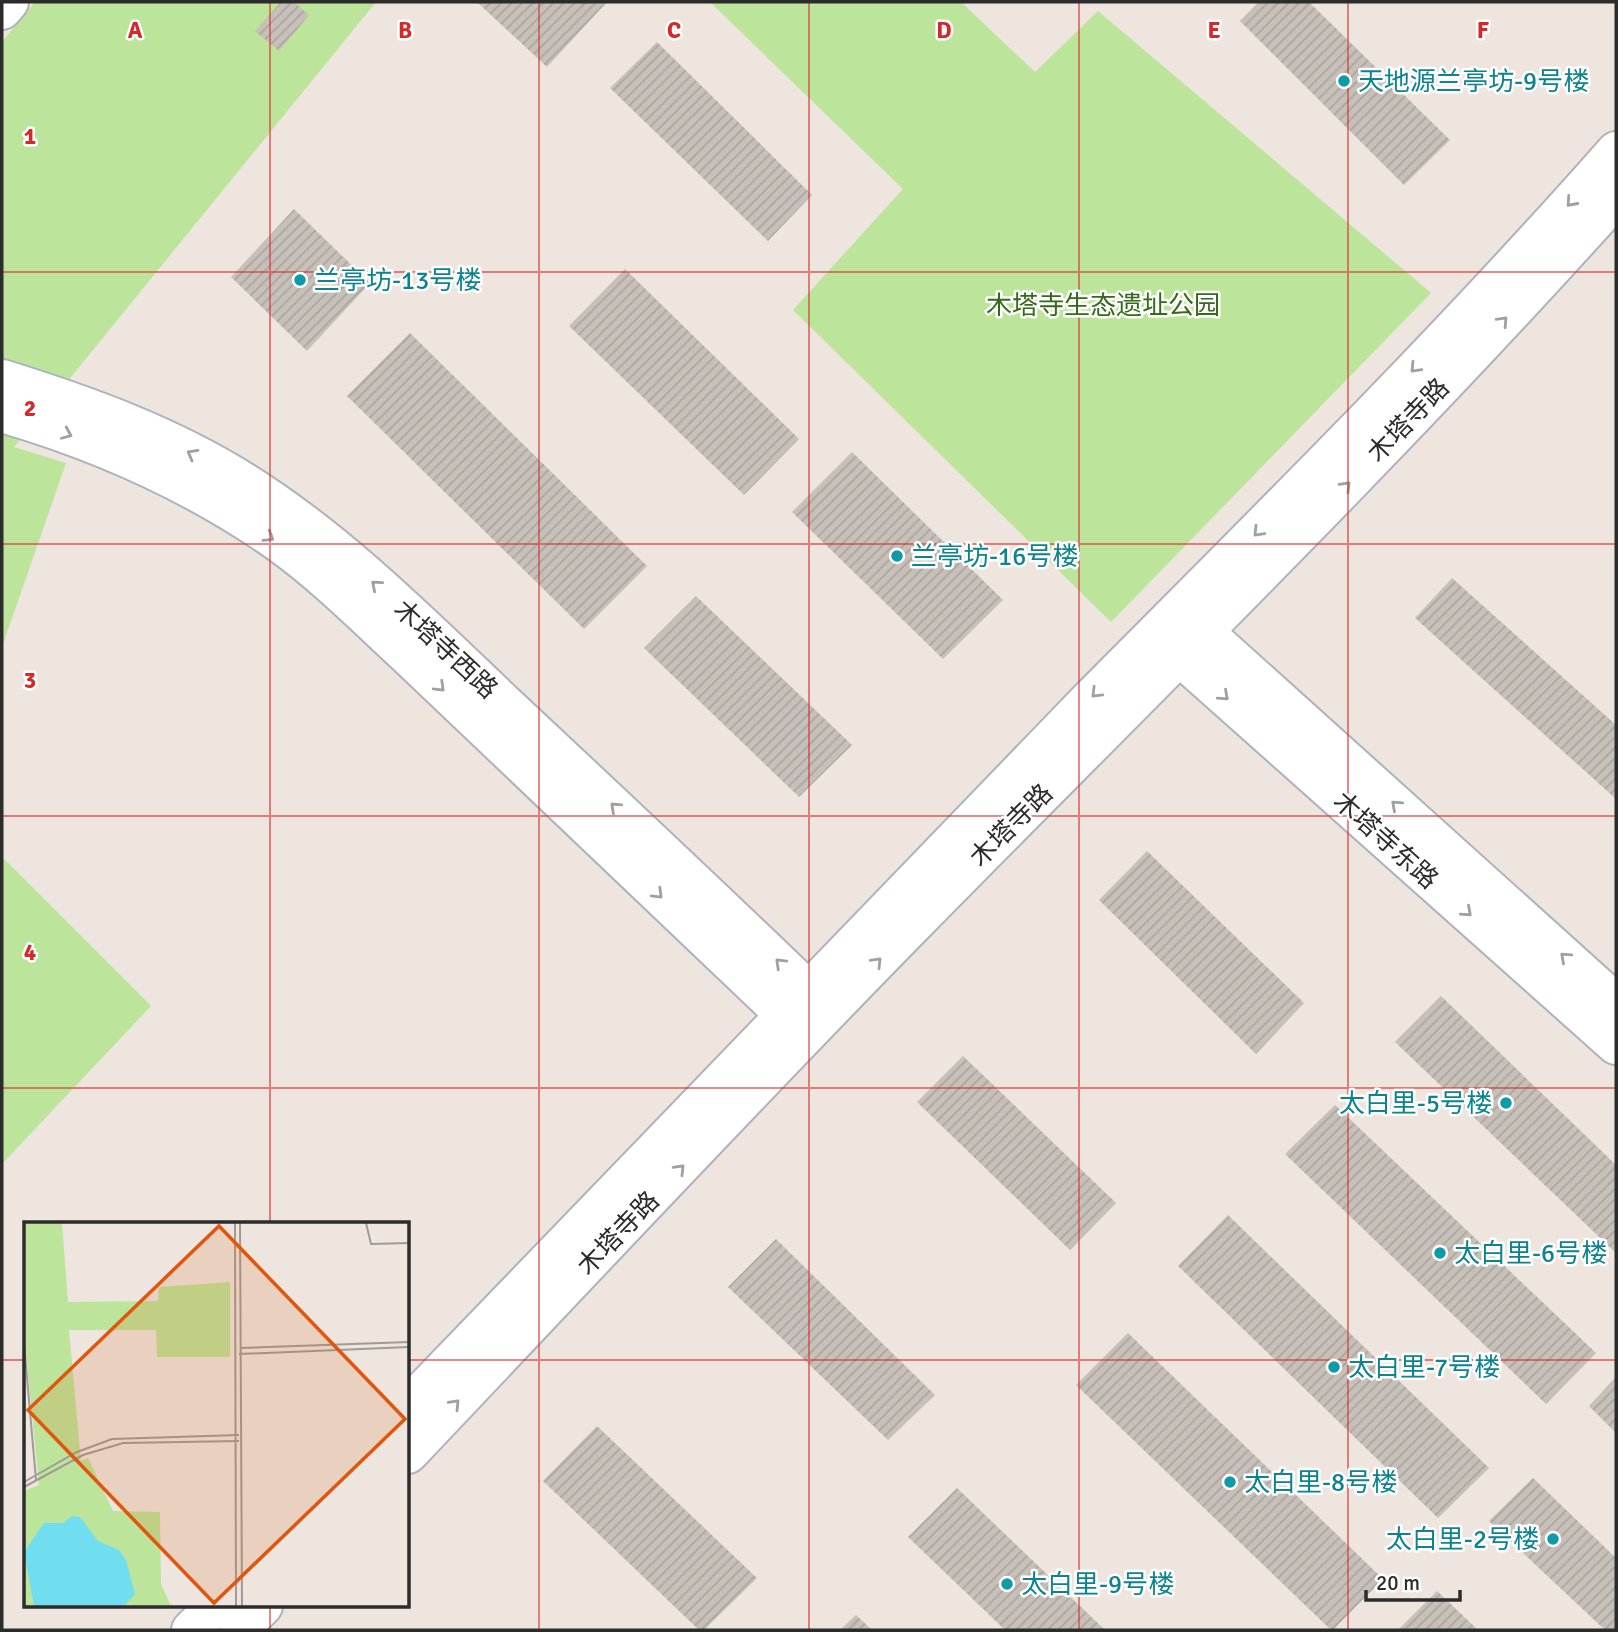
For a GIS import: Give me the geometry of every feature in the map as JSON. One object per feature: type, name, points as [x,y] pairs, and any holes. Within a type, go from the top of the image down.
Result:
[{"type":"street","points":[[2,10],[9,2]]},
{"type":"street","name":"木塔寺路","points":[[410,1404],[807,1013],[1179,632],[1275,515],[1550,226],[1616,151]]},
{"type":"street","name":"木塔寺路","points":[[1179,632],[1270,565],[1616,198]]},
{"type":"street","name":"木塔寺西路","points":[[2,379],[152,432],[245,483],[317,535],[465,665],[807,1013]]},
{"type":"street","name":"木塔寺西路","points":[[2,413],[53,428],[194,491],[279,543],[350,602],[807,1013]]},
{"type":"street","name":"木塔寺东路","points":[[1179,632],[1616,1003]]},
{"type":"street","name":"木塔寺东路","points":[[1179,632],[1616,1045]]},
{"type":"street","name":"木塔寺路","points":[[410,1452],[807,1013]]},
{"type":"street","points":[[191,1630],[213,1608]]},
{"type":"street","points":[[239,1630],[261,1608]]},
{"type":"green space","points":[[35,2],[376,2],[14,447],[66,463],[2,647],[2,42]]},
{"type":"green space","name":"木塔寺生态遗址公园","points":[[710,2],[961,2],[1035,72],[1098,11],[1431,293],[1111,622],[793,310],[903,189]]},
{"type":"green space","points":[[2,857],[151,1006],[2,1164]]},
{"type":"building","points":[[281,2],[294,2],[309,15],[279,51],[255,31]]},
{"type":"building","points":[[477,2],[607,2],[547,67]]},
{"type":"building","name":"天地源兰亭坊-9号楼","points":[[1259,2],[1309,2],[1450,140],[1404,185],[1240,21]]},
{"type":"building","points":[[657,42],[812,195],[768,241],[610,88]]},
{"type":"building","name":"兰亭坊-13号楼","points":[[294,209],[370,283],[307,351],[231,277]]},
{"type":"building","points":[[625,269],[799,439],[744,495],[569,326]]},
{"type":"building","points":[[410,333],[647,566],[584,629],[347,396]]},
{"type":"building","name":"兰亭坊-16号楼","points":[[852,452],[1003,600],[943,659],[792,512]]},
{"type":"building","points":[[1452,578],[1616,725],[1616,799],[1415,618]]},
{"type":"building","points":[[696,596],[852,745],[799,797],[644,648]]},
{"type":"building","points":[[1147,851],[1304,1003],[1256,1054],[1099,900]]},
{"type":"building","name":"太白里-5号楼","points":[[1441,996],[1616,1165],[1616,1253],[1395,1042]]},
{"type":"building","points":[[963,1056],[1116,1203],[1070,1250],[917,1102]]},
{"type":"building","name":"太白里-6号楼","points":[[1335,1105],[1596,1353],[1546,1404],[1285,1154]]},
{"type":"building","name":"太白里-7号楼","points":[[1228,1215],[1489,1468],[1438,1518],[1178,1266]]},
{"type":"building","points":[[776,1239],[935,1395],[888,1440],[728,1287]]},
{"type":"building","name":"太白里-8号楼","points":[[1128,1333],[1383,1579],[1333,1630],[1076,1385]]},
{"type":"building","points":[[1616,1377],[1616,1433],[1589,1406]]},
{"type":"building","points":[[597,1426],[757,1578],[704,1630],[699,1630],[543,1481]]},
{"type":"building","name":"太白里-2号楼","points":[[1533,1478],[1616,1558],[1616,1630],[1605,1630],[1489,1521]]},
{"type":"building","name":"太白里-9号楼","points":[[957,1488],[1105,1630],[1005,1630],[908,1537]]},
{"type":"building","points":[[1437,1591],[1478,1630],[1398,1630]]},
{"type":"building","points":[[856,1615],[872,1630],[840,1630]]},
{"type":"place","name":"天地源兰亭坊-9号楼","points":[[1344,81]]},
{"type":"place","name":"兰亭坊-13号楼","points":[[300,280]]},
{"type":"place","name":"兰亭坊-16号楼","points":[[897,556]]},
{"type":"place","name":"太白里-5号楼","points":[[1506,1103]]},
{"type":"place","name":"太白里-6号楼","points":[[1440,1253]]},
{"type":"place","name":"太白里-7号楼","points":[[1334,1367]]},
{"type":"place","name":"太白里-8号楼","points":[[1230,1482]]},
{"type":"place","name":"太白里-2号楼","points":[[1553,1539]]},
{"type":"place","name":"太白里-9号楼","points":[[1007,1584]]}]
